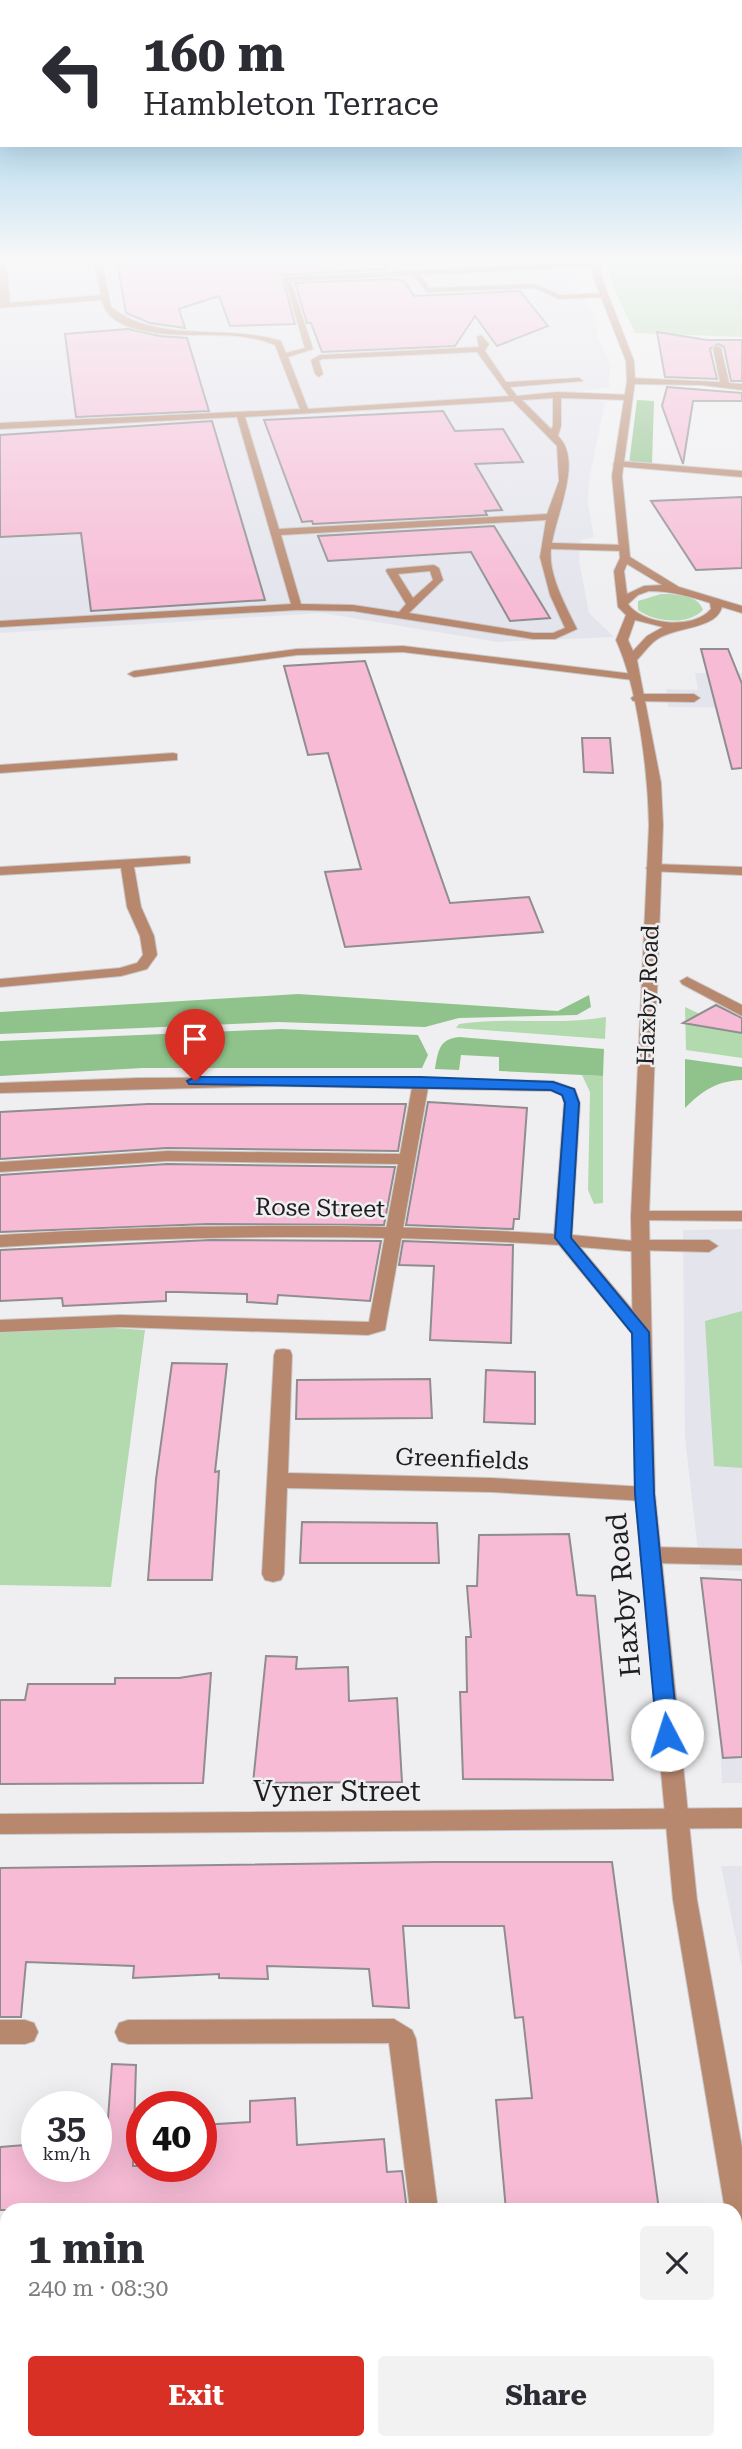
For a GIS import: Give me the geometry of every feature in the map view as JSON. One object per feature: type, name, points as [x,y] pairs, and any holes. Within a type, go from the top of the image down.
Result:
[{"type":"street","points":[[291,376],[305,411]]},
{"type":"street","points":[[0,624],[297,607],[353,608],[533,636],[555,636],[569,631],[572,627],[555,595],[545,557],[551,517],[564,481],[565,455],[562,444],[513,399],[497,376]]},
{"type":"street","points":[[630,376],[618,464],[618,504],[625,553],[619,571],[623,603],[631,615],[651,622],[676,625],[709,619],[732,619]]},
{"type":"street","points":[[723,376],[725,384]]},
{"type":"street","points":[[503,385],[579,381]]},
{"type":"street","points":[[631,381],[742,387]]},
{"type":"street","points":[[0,426],[557,396],[629,397]]},
{"type":"street","points":[[553,436],[557,426],[557,396]]},
{"type":"street","points":[[240,414],[297,607]]},
{"type":"street","points":[[618,464],[742,474]]},
{"type":"street","points":[[276,532],[551,517]]},
{"type":"street","points":[[548,546],[625,553],[650,575],[715,603],[742,610]]},
{"type":"street","points":[[623,603],[635,593],[646,590],[687,591]]},
{"type":"street","points":[[709,619],[717,609],[715,603]]},
{"type":"street","points":[[402,615],[411,604]]},
{"type":"street","name":"Haxby Road","points":[[631,615],[622,640],[631,660],[655,783],[640,1216],[645,1494],[674,1816],[715,2080],[738,2203]]},
{"type":"street","points":[[631,660],[651,638],[676,625]]},
{"type":"street","points":[[134,674],[297,652],[403,649],[634,677]]},
{"type":"street","points":[[637,698],[694,698]]},
{"type":"street","points":[[0,769],[173,757]]},
{"type":"street","points":[[0,871],[186,860]]},
{"type":"street","points":[[0,983],[121,972],[142,966],[150,955],[147,936],[134,907],[127,863]]},
{"type":"street","points":[[653,868],[742,870]]},
{"type":"street","points":[[687,981],[742,1011]]},
{"type":"street","points":[[0,1088],[140,1081],[421,1082],[553,1086],[569,1092],[572,1103],[563,1238],[641,1332]]},
{"type":"street","points":[[0,1326],[120,1321],[368,1329],[378,1326],[421,1082]]},
{"type":"street","points":[[0,1167],[167,1156],[406,1159]]},
{"type":"street","points":[[640,1216],[742,1216]]},
{"type":"street","name":"Rose Street","points":[[0,1241],[138,1231],[563,1238],[640,1246],[709,1247]]},
{"type":"street","points":[[273,1574],[283,1355]]},
{"type":"street","name":"Greenfields","points":[[278,1480],[479,1485],[645,1494]]},
{"type":"street","points":[[651,1555],[742,1558]]},
{"type":"street","name":"Vyner Street","points":[[0,1824],[674,1816],[742,1818]]},
{"type":"street","points":[[128,2032],[394,2031],[403,2039],[423,2203]]},
{"type":"shaded area","points":[[0,376],[609,376],[609,387],[583,391],[581,398],[605,402],[589,479],[588,504],[594,537],[581,540],[579,560],[589,613],[614,637],[498,642],[322,613],[0,633]]},
{"type":"shaded area","points":[[695,673],[742,673],[742,708],[668,707],[666,689],[698,690]]},
{"type":"shaded area","points":[[742,1229],[742,1571],[700,1569],[685,1438],[683,1230]]},
{"type":"shaded area","points":[[719,1720],[742,1721],[742,1783],[722,1783]]},
{"type":"shaded area","points":[[721,1866],[742,1866],[742,1968]]},
{"type":"green space","points":[[637,400],[654,401],[652,464],[629,464]]},
{"type":"green space","points":[[661,594],[691,598],[703,610],[689,618],[671,620],[653,617],[638,610],[638,601]]},
{"type":"green space","points":[[298,994],[558,1011],[589,995],[591,1007],[577,1015],[459,1018],[425,1027],[278,1022],[0,1034],[0,1012]]},
{"type":"green space","points":[[685,1007],[700,1014],[700,1026],[742,1033],[742,1058],[686,1050]]},
{"type":"green space","points":[[606,1017],[605,1039],[456,1028],[459,1024],[477,1022],[569,1021]]},
{"type":"green space","points":[[281,1029],[418,1035],[428,1055],[422,1068],[143,1068],[0,1076],[0,1041]]},
{"type":"green space","points":[[459,1037],[604,1049],[603,1076],[499,1071],[499,1057],[461,1055],[459,1070],[435,1069],[443,1043]]},
{"type":"green space","points":[[685,1059],[742,1067],[742,1080],[725,1082],[711,1088],[685,1108]]},
{"type":"green space","points":[[582,1075],[603,1076],[603,1203],[594,1204],[588,1190],[590,1092]]},
{"type":"green space","points":[[742,1311],[742,1468],[714,1466],[705,1321]]},
{"type":"green space","points":[[100,1327],[145,1330],[111,1587],[0,1585],[0,1332]]},
{"type":"building","points":[[71,376],[199,376],[209,411],[76,417]]},
{"type":"building","points":[[716,376],[717,379],[665,377]]},
{"type":"building","points":[[730,376],[742,376],[742,381],[731,381]]},
{"type":"building","points":[[667,387],[742,393],[742,401],[693,401],[683,464],[662,406]]},
{"type":"building","points":[[443,411],[455,431],[503,429],[523,462],[475,464],[502,510],[485,511],[487,515],[313,524],[312,521],[302,522],[264,420]]},
{"type":"building","points":[[212,421],[265,600],[91,611],[81,533],[0,537],[0,435]]},
{"type":"building","points":[[742,497],[742,568],[696,570],[651,501]]},
{"type":"building","points":[[494,526],[550,618],[510,621],[471,552],[328,561],[318,536]]},
{"type":"building","points":[[701,649],[728,649],[742,684],[742,768],[732,769]]},
{"type":"building","points":[[365,661],[450,903],[529,897],[543,932],[345,947],[325,872],[361,869],[328,753],[308,755],[284,666]]},
{"type":"building","points":[[582,738],[610,738],[613,773],[584,772]]},
{"type":"building","points":[[716,1005],[742,1018],[742,1033],[683,1023]]},
{"type":"building","points":[[428,1102],[527,1108],[519,1219],[514,1219],[513,1229],[406,1225]]},
{"type":"building","points":[[148,1104],[406,1104],[398,1151],[167,1148],[0,1159],[0,1112]]},
{"type":"building","points":[[167,1164],[395,1167],[384,1225],[208,1224],[0,1232],[0,1175]]},
{"type":"building","points":[[210,1240],[381,1241],[370,1301],[278,1295],[277,1304],[247,1302],[247,1294],[166,1292],[166,1301],[63,1306],[62,1298],[0,1301],[0,1250]]},
{"type":"building","points":[[403,1241],[513,1245],[511,1343],[430,1340],[434,1266],[399,1265]]},
{"type":"building","points":[[172,1363],[227,1364],[215,1472],[219,1471],[212,1580],[148,1580],[156,1479]]},
{"type":"building","points":[[486,1370],[535,1372],[535,1424],[484,1422]]},
{"type":"building","points":[[430,1379],[432,1418],[296,1419],[297,1380]]},
{"type":"building","points":[[302,1522],[437,1523],[439,1563],[300,1563]]},
{"type":"building","points":[[569,1534],[577,1595],[595,1596],[613,1780],[463,1779],[460,1692],[467,1692],[466,1637],[471,1637],[467,1586],[477,1586],[479,1535]]},
{"type":"building","points":[[701,1578],[742,1580],[742,1757],[723,1758]]},
{"type":"building","points":[[266,1656],[297,1657],[296,1669],[348,1667],[349,1701],[397,1698],[402,1782],[253,1783]]},
{"type":"building","points":[[211,1673],[203,1783],[0,1784],[0,1700],[25,1700],[28,1684],[115,1684],[115,1678],[179,1678]]},
{"type":"building","points":[[612,1862],[658,2203],[505,2203],[496,2100],[532,2098],[523,2017],[515,2018],[504,1926],[403,1926],[409,2008],[373,2006],[369,1969],[267,1966],[268,1979],[219,1978],[219,1974],[133,1978],[134,1966],[26,1962],[21,2017],[0,2017],[0,1868]]},
{"type":"building","points":[[112,2064],[136,2065],[135,2091],[126,2091],[126,2182],[217,2182],[217,2124],[250,2122],[250,2101],[295,2098],[297,2145],[384,2139],[387,2172],[402,2171],[406,2203],[0,2203],[0,2147],[21,2145],[21,2182],[112,2182]]},
{"type":"route","points":[[195,1081],[421,1082],[553,1086],[569,1092],[572,1103],[563,1238],[641,1332],[645,1494],[667,1735]]}]
